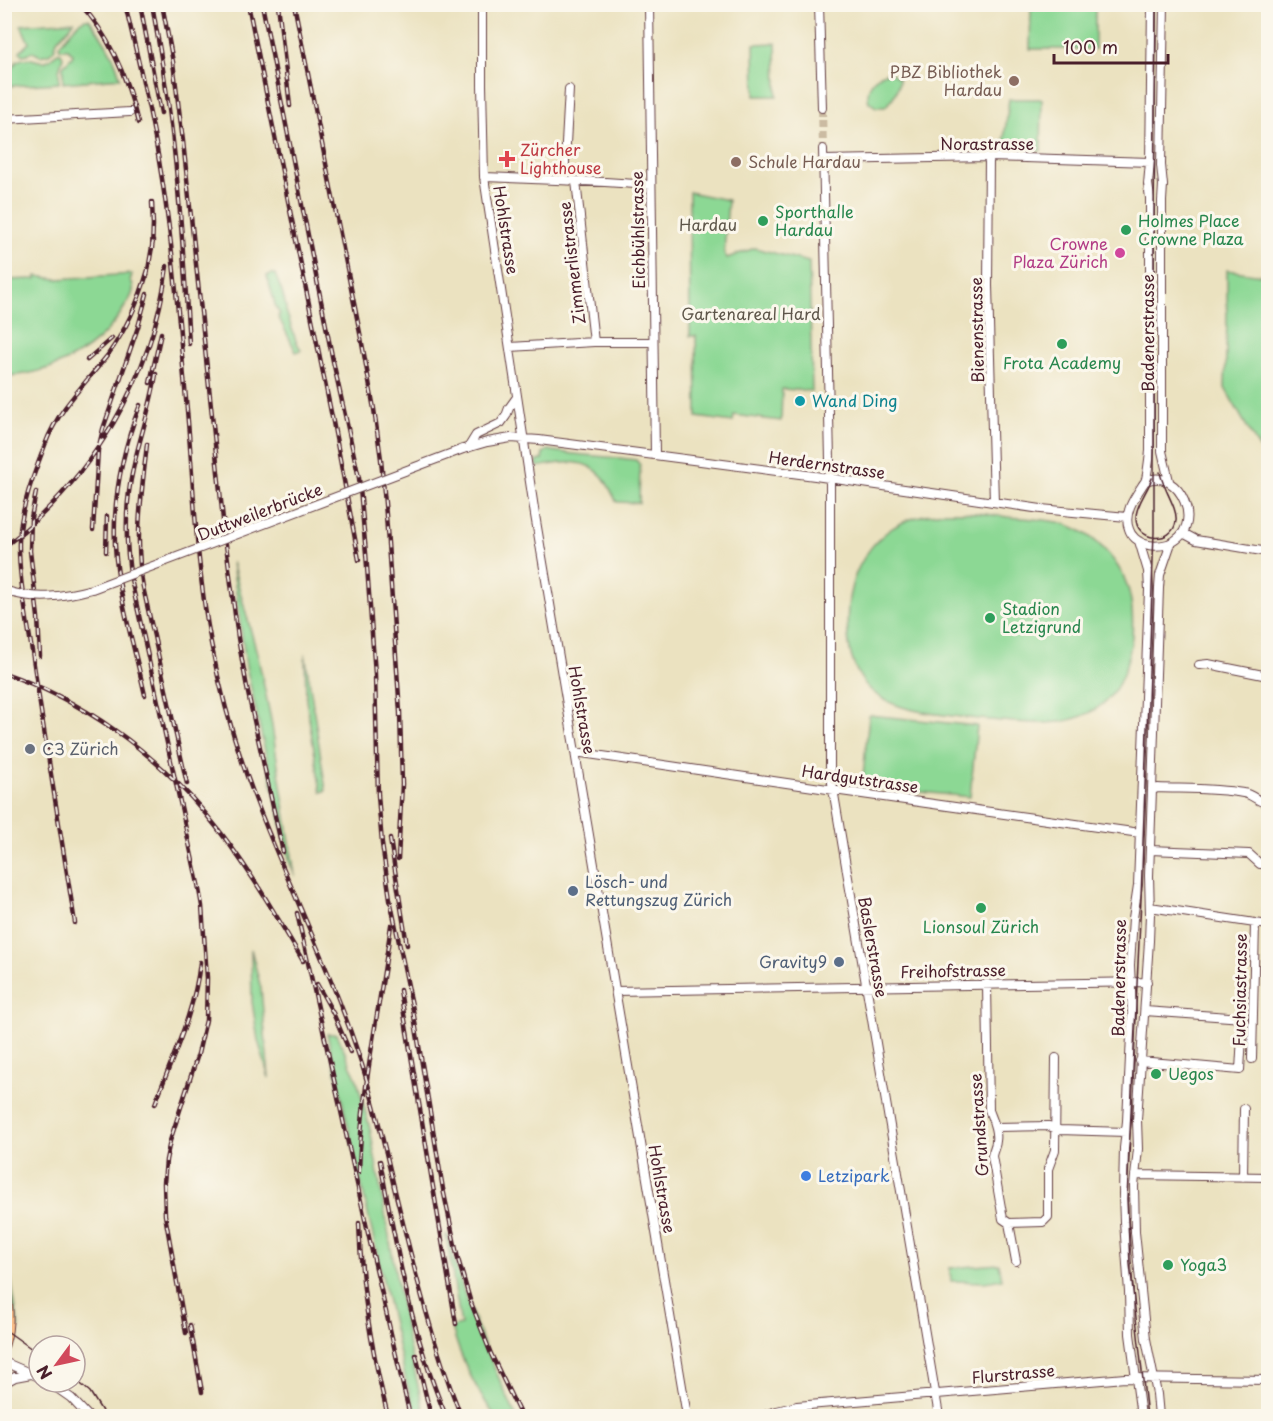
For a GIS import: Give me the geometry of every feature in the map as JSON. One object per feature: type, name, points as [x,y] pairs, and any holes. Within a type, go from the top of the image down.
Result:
[{"type":"main road","points":[[4,1280],[9,1318],[4,1345]]},
{"type":"street","name":"Hohlstrasse","points":[[482,4],[484,177],[523,438],[687,1416]]},
{"type":"street","name":"Eichbühlstrasse","points":[[649,4],[655,454]]},
{"type":"street","points":[[819,4],[822,108]]},
{"type":"street","name":"Badenerstrasse","points":[[1141,1416],[1130,1334],[1124,1222],[1124,1149],[1132,1014],[1130,964],[1138,885],[1149,578],[1139,541],[1129,531],[1127,517],[1130,506],[1146,481],[1150,451],[1150,198],[1148,184],[1152,4]]},
{"type":"street","name":"Badenerstrasse","points":[[1164,4],[1161,165],[1163,185],[1162,451],[1169,481],[1176,488],[1187,511],[1188,523],[1183,533]]},
{"type":"street","points":[[564,180],[569,89]]},
{"type":"street","points":[[4,119],[130,112]]},
{"type":"street","name":"Baslerstrasse","points":[[823,149],[830,478],[830,766],[939,1416]]},
{"type":"street","name":"Norastrasse","points":[[823,160],[989,157],[1150,162]]},
{"type":"street","name":"Bienenstrasse","points":[[989,157],[988,286],[994,502]]},
{"type":"street","points":[[484,177],[651,185]]},
{"type":"street","name":"Zimmerlistrasse","points":[[576,181],[594,342]]},
{"type":"street","points":[[510,346],[653,342]]},
{"type":"street","points":[[465,448],[476,435],[501,423],[517,397]]},
{"type":"street","name":"Duttweilerbrücke","points":[[4,590],[18,595],[47,597],[92,590],[465,448],[511,438],[523,438]]},
{"type":"street","name":"Herdernstrasse","points":[[523,438],[655,454],[1052,510],[1127,517]]},
{"type":"street","points":[[1146,481],[1155,478],[1169,481]]},
{"type":"street","points":[[1139,541],[1154,546],[1171,543],[1183,533],[1196,540],[1269,552]]},
{"type":"street","name":"Badenerstrasse","points":[[1159,1416],[1146,1339],[1134,1220],[1140,1061],[1147,982],[1150,907],[1159,588],[1162,569],[1171,543]]},
{"type":"street","points":[[1199,665],[1208,664],[1269,676]]},
{"type":"street","name":"Hardgutstrasse","points":[[575,752],[1140,833]]},
{"type":"street","points":[[1152,789],[1239,792],[1246,793],[1262,803],[1269,803]]},
{"type":"street","points":[[1150,850],[1249,854],[1260,864],[1269,864]]},
{"type":"street","points":[[1150,907],[1269,924]]},
{"type":"street","name":"Fuchsiastrasse","points":[[1252,1059],[1255,923]]},
{"type":"street","name":"Freihofstrasse","points":[[615,992],[1147,982]]},
{"type":"street","name":"Grundstrasse","points":[[987,984],[989,1110],[995,1127],[996,1142],[992,1156],[1003,1219],[1009,1223],[1016,1261]]},
{"type":"street","points":[[1140,1061],[1240,1070],[1243,1018],[1145,1011]]},
{"type":"street","points":[[1009,1223],[1043,1222],[1048,1217],[1048,1169],[1055,1150],[1056,1058]]},
{"type":"street","points":[[1243,1177],[1244,1109]]},
{"type":"street","points":[[995,1127],[1049,1126],[1055,1129],[1126,1132]]},
{"type":"street","points":[[1135,1175],[1269,1177]]},
{"type":"street","points":[[4,1362],[27,1372]]},
{"type":"street","points":[[4,1383],[15,1377],[27,1376]]},
{"type":"street","name":"Flurstrasse","points":[[762,1416],[797,1406],[1137,1378],[1269,1380]]},
{"type":"street","points":[[65,1394],[87,1416]]},
{"type":"street","points":[[797,1406],[798,1416]]},
{"type":"green space","points":[[1031,5],[1095,5],[1095,49],[1030,49]]},
{"type":"green space","points":[[89,19],[108,47],[120,78],[63,83],[63,66],[73,54],[68,49],[60,49],[59,45],[79,22]]},
{"type":"green space","points":[[74,21],[57,40],[54,50],[49,54],[40,56],[33,52],[21,54],[20,51],[29,43],[21,25]]},
{"type":"green space","points":[[776,43],[777,96],[755,96],[754,44]]},
{"type":"green space","points":[[61,53],[63,57],[59,70],[59,83],[10,86],[11,71],[17,61],[27,58],[43,62]]},
{"type":"green space","points":[[885,73],[892,73],[899,79],[897,91],[885,107],[876,107],[869,102],[869,88]]},
{"type":"green space","points":[[1009,99],[1042,99],[1041,151],[1003,149]]},
{"type":"green space","name":"Gartenareal Hard","points":[[689,192],[728,200],[724,253],[727,258],[755,248],[809,262],[812,391],[782,389],[781,421],[734,415],[733,422],[697,417],[696,336],[690,336]]},
{"type":"green space","points":[[1227,270],[1268,276],[1268,459],[1264,457],[1225,388]]},
{"type":"green space","points":[[132,274],[130,281],[133,293],[114,323],[102,336],[74,357],[58,365],[5,376],[5,280],[36,279],[36,276],[57,279]]},
{"type":"green space","points":[[275,274],[296,341],[301,350],[296,352],[278,316],[280,314],[276,308],[267,276]]},
{"type":"green space","points":[[548,450],[636,460],[640,465],[639,503],[617,502],[602,476],[580,463],[537,467],[537,461],[542,460],[543,453]]},
{"type":"green space","name":"Stadion Letzigrund","points":[[944,512],[976,513],[1058,522],[1083,532],[1104,549],[1121,571],[1126,583],[1132,612],[1132,632],[1124,673],[1116,689],[1104,703],[1092,712],[1064,721],[1020,722],[908,709],[878,696],[867,686],[851,657],[848,636],[848,604],[856,573],[871,547],[891,529],[915,518]]},
{"type":"green space","points":[[232,562],[258,657],[271,720],[295,876],[290,863],[246,666]]},
{"type":"green space","points":[[305,653],[326,791],[321,792],[306,700]]},
{"type":"green space","points":[[869,715],[977,726],[970,797],[862,786]]},
{"type":"green space","points":[[251,949],[261,989],[269,1078],[258,1040],[252,1002]]},
{"type":"green space","points":[[327,1034],[337,1034],[357,1080],[370,1129],[407,1338],[425,1416],[417,1416],[406,1381]]},
{"type":"green space","points":[[446,1235],[448,1235],[477,1327],[516,1416],[495,1416],[481,1395],[459,1351],[452,1327],[461,1325]]},
{"type":"green space","points":[[4,1238],[19,1328],[14,1334],[12,1332],[13,1308]]},
{"type":"green space","points":[[999,1264],[1002,1279],[985,1282],[951,1281],[950,1268]]},
{"type":"tunnel","points":[[822,108],[823,149]]},
{"type":"tram line","points":[[1147,1416],[1130,1264],[1127,1199],[1141,899],[1154,532],[1156,4]]},
{"type":"tram line","points":[[1152,478],[1138,507],[1137,525],[1147,536],[1162,537],[1173,529],[1176,516],[1160,472]]},
{"type":"tram line","points":[[4,1329],[27,1345]]},
{"type":"tram line","points":[[87,1389],[105,1416]]},
{"type":"railway","points":[[80,4],[101,30],[117,60],[138,123]]},
{"type":"railway","points":[[125,4],[151,117],[168,218],[199,556],[206,614],[219,683],[235,741],[255,798],[346,1018],[363,1067],[424,1305],[461,1416]]},
{"type":"railway","points":[[140,4],[161,113]]},
{"type":"railway","points":[[152,4],[176,166],[189,344]]},
{"type":"railway","points":[[162,4],[173,62],[183,141],[224,529],[238,638],[283,852]]},
{"type":"railway","points":[[248,4],[359,560]]},
{"type":"railway","points":[[262,4],[333,361],[359,478],[375,674],[378,795],[382,844],[443,1189],[458,1259],[470,1300],[491,1354],[521,1416]]},
{"type":"railway","points":[[278,4],[290,106]]},
{"type":"railway","points":[[294,4],[361,338],[381,459],[400,712],[402,784],[398,859]]},
{"type":"railway","points":[[152,202],[152,249]]},
{"type":"railway","points":[[147,276],[153,241]]},
{"type":"railway","points":[[4,547],[36,520],[65,490],[114,423],[133,386],[148,347],[160,307],[167,266]]},
{"type":"railway","points":[[75,923],[24,600],[19,555],[20,528],[28,492],[50,432],[64,409],[107,356],[120,336],[136,304],[148,270]]},
{"type":"railway","points":[[93,530],[98,450],[147,294]]},
{"type":"railway","points":[[150,383],[161,333]]},
{"type":"railway","points":[[87,360],[112,338]]},
{"type":"railway","points":[[156,374],[130,483],[127,537],[131,579],[202,906],[207,978],[206,1020],[198,1054],[170,1141],[164,1183],[165,1215],[186,1333]]},
{"type":"railway","points":[[140,405],[119,481],[115,539],[121,593],[145,695]]},
{"type":"railway","points":[[147,444],[140,516],[140,569],[187,784]]},
{"type":"railway","points":[[36,492],[31,518],[30,551],[40,656]]},
{"type":"railway","points":[[106,552],[107,516]]},
{"type":"railway","points":[[4,673],[61,697],[88,713],[139,748],[162,768],[205,813],[232,848],[303,961]]},
{"type":"railway","points":[[390,839],[407,945]]},
{"type":"railway","points":[[297,913],[410,1416]]},
{"type":"railway","points":[[359,1172],[367,1079],[391,925]]},
{"type":"railway","points":[[155,1104],[188,1016],[200,962]]},
{"type":"railway","points":[[317,984],[350,1052]]},
{"type":"railway","points":[[400,990],[456,1324]]},
{"type":"railway","points":[[380,1161],[414,1323],[446,1416]]},
{"type":"railway","points":[[359,1223],[368,1320],[388,1416]]},
{"type":"railway","points":[[190,1325],[202,1392]]},
{"type":"railway","points":[[416,1355],[431,1416]]},
{"type":"place","name":"PBZ Bibliothek Hardau","points":[[1014,81]]},
{"type":"place","name":"Zürcher Lighthouse","points":[[507,159]]},
{"type":"place","name":"Schule Hardau","points":[[736,162]]},
{"type":"place","name":"Sporthalle Hardau","points":[[763,221]]},
{"type":"place","name":"Holmes Place Crowne Plaza","points":[[1126,230]]},
{"type":"place","name":"Crowne Plaza Zürich","points":[[1120,253]]},
{"type":"place","name":"Frota Academy","points":[[1062,344]]},
{"type":"place","name":"Wand Ding","points":[[800,401]]},
{"type":"place","name":"Stadion Letzigrund","points":[[990,618]]},
{"type":"place","name":"C3 Zürich","points":[[30,749]]},
{"type":"place","name":"Lösch- und Rettungszug Zürich","points":[[573,891]]},
{"type":"place","name":"Lionsoul Zürich","points":[[981,908]]},
{"type":"place","name":"Gravity9","points":[[839,962]]},
{"type":"place","name":"Uegos","points":[[1156,1074]]},
{"type":"place","name":"Letzipark","points":[[806,1176]]},
{"type":"place","name":"Yoga3","points":[[1168,1265]]},
{"type":"park label","name":"Hardau","points":[[708,225]]}]
